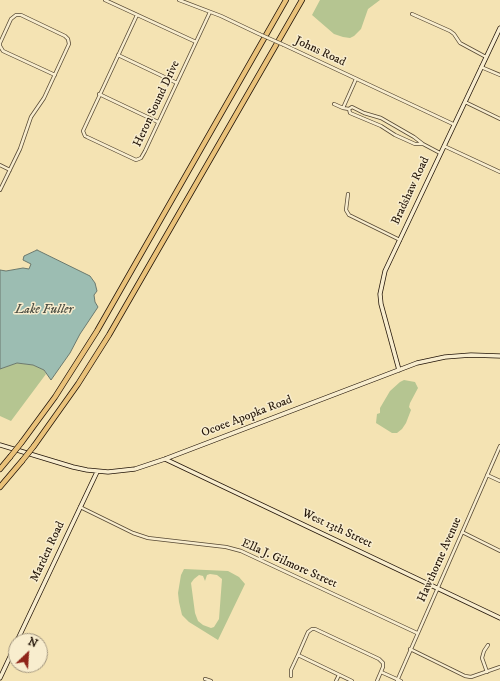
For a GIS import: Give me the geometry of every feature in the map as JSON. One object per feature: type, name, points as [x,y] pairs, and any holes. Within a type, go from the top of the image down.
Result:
[{"type":"highway","points":[[0,469],[55,397],[101,325],[286,0]]},
{"type":"highway","points":[[0,488],[34,446],[78,384],[109,335],[302,0]]},
{"type":"street","points":[[105,0],[196,42]]},
{"type":"street","name":"Johns Road","points":[[179,0],[284,45],[454,124]]},
{"type":"street","name":"Heron Sound Drive","points":[[137,15],[84,127],[84,134],[87,137],[136,160],[141,158],[210,12]]},
{"type":"street","points":[[412,14],[450,31],[460,43],[486,57]]},
{"type":"street","points":[[0,190],[20,149],[31,117],[44,98],[55,75],[69,44],[68,39],[65,36],[21,15],[11,19],[0,46],[4,51],[55,75]]},
{"type":"street","name":"Bradshaw Road","points":[[399,370],[381,304],[380,294],[385,271],[500,28]]},
{"type":"street","points":[[118,55],[177,83]]},
{"type":"street","points":[[481,67],[500,75]]},
{"type":"street","points":[[343,108],[356,79]]},
{"type":"street","points":[[100,94],[158,122]]},
{"type":"street","points":[[464,102],[500,120]]},
{"type":"street","points":[[334,104],[343,108],[349,109],[352,107],[364,113],[381,118],[440,153]]},
{"type":"street","points":[[349,109],[350,113],[382,126],[395,135],[415,144],[423,144]]},
{"type":"street","points":[[443,146],[500,172]]},
{"type":"street","points":[[0,165],[10,170]]},
{"type":"street","points":[[348,194],[346,210],[349,215],[400,240]]},
{"type":"street","name":"Ocoee Apopka Road","points":[[0,445],[74,468],[97,472],[135,469],[417,363],[446,357],[471,355],[500,356]]},
{"type":"street","name":"Hawthorne Avenue","points":[[398,680],[410,649],[500,446]]},
{"type":"street","name":"West 13th Street","points":[[165,459],[500,618]]},
{"type":"street","name":"Marden Road","points":[[22,633],[97,472]]},
{"type":"street","points":[[487,475],[500,481]]},
{"type":"street","name":"Ella J. Gilmore Street","points":[[80,507],[134,533],[148,538],[241,551],[417,634]]},
{"type":"street","points":[[462,532],[500,551]]},
{"type":"street","points":[[291,676],[291,670],[308,632],[315,629],[379,659],[383,663],[377,681]]},
{"type":"street","points":[[487,672],[482,658],[488,645]]},
{"type":"street","points":[[410,649],[465,676],[471,677],[500,667]]},
{"type":"street","points":[[298,655],[352,681]]},
{"type":"street","points":[[0,678],[1,672],[8,659]]},
{"type":"street","points":[[381,672],[398,680]]},
{"type":"street","points":[[336,681],[339,675]]},
{"type":"street","points":[[205,679],[210,681]]},
{"type":"green space","points":[[320,0],[380,0],[368,9],[361,29],[350,38],[334,34],[312,15]]},
{"type":"green space","points":[[17,363],[33,365],[44,370],[46,374],[11,421],[0,416],[0,369]]},
{"type":"green space","points":[[404,380],[415,382],[418,388],[410,403],[409,407],[411,410],[406,423],[397,433],[392,433],[376,423],[377,414],[380,413],[380,408],[390,391]]},
{"type":"green space","points":[[184,569],[228,571],[239,577],[245,584],[218,640],[189,622],[182,615],[178,593],[181,575]],"holes":[[[199,575],[203,576],[205,581],[207,575],[217,575],[222,579],[219,619],[214,627],[211,628],[198,621],[195,613],[191,583]]]},
{"type":"water","name":"Lake Fuller","points":[[37,250],[90,276],[95,283],[97,291],[94,295],[95,302],[98,307],[80,334],[70,353],[51,380],[44,370],[33,365],[17,363],[0,369],[0,270],[6,271],[23,268],[29,269],[31,264],[23,260],[24,256]]}]
